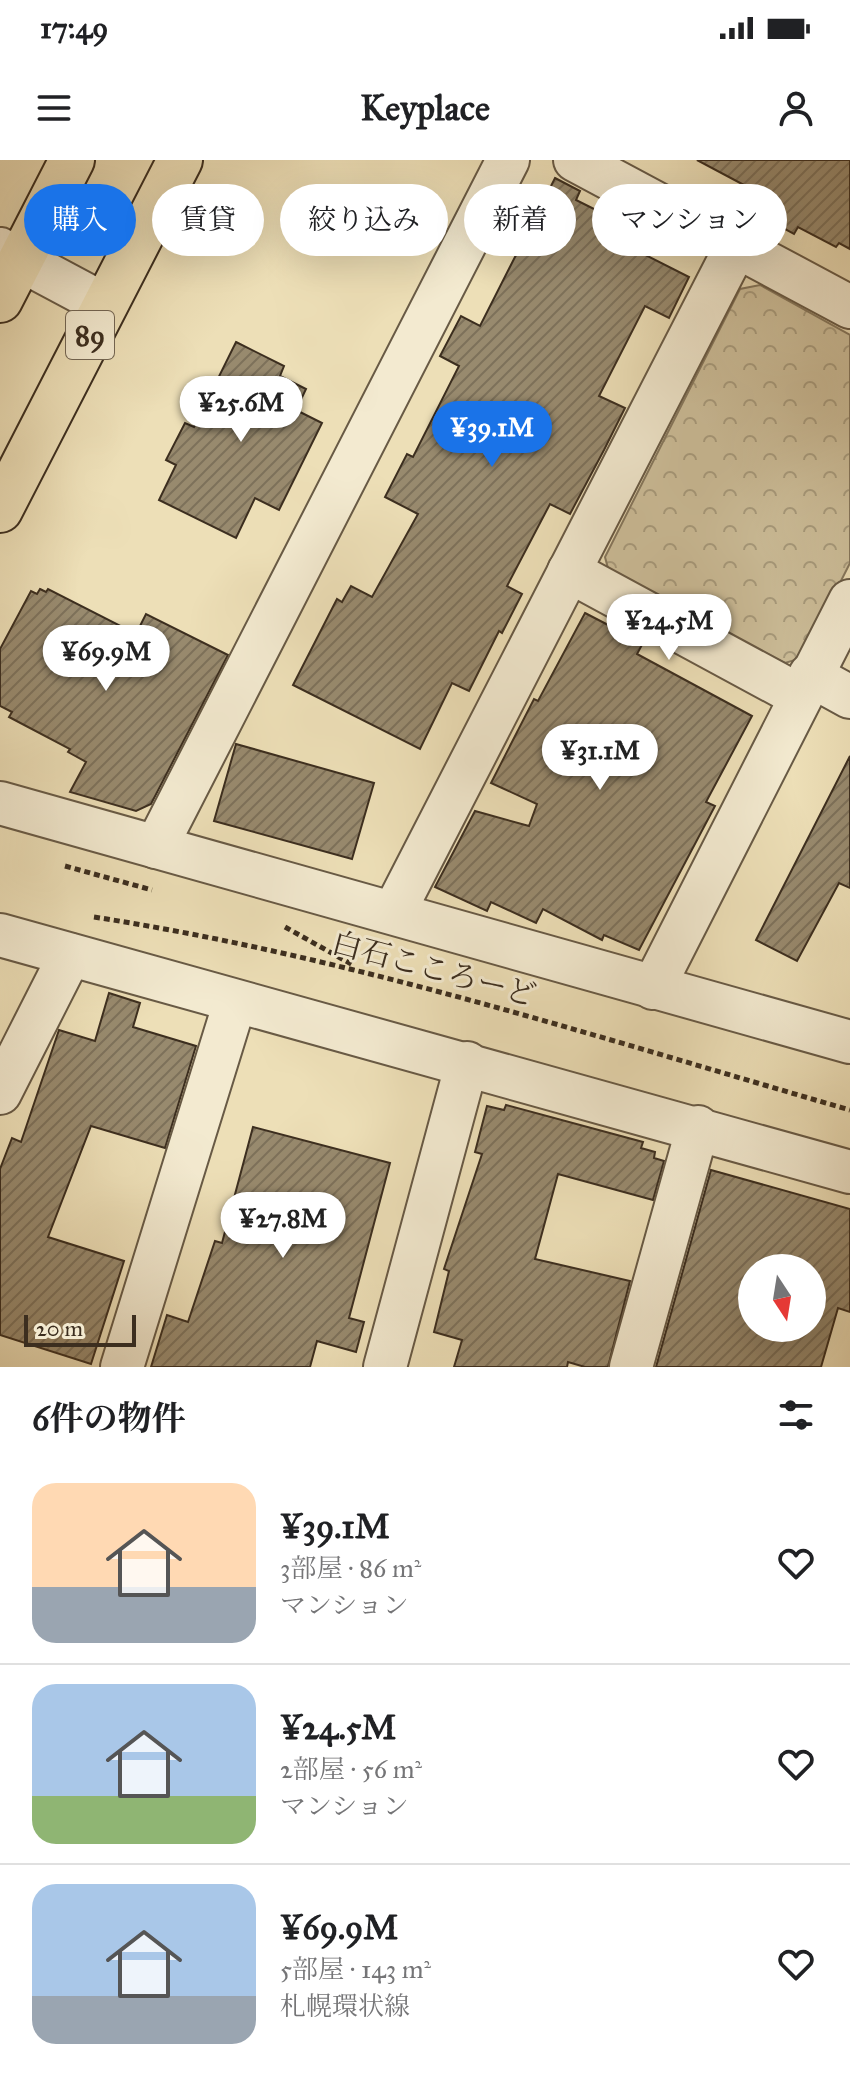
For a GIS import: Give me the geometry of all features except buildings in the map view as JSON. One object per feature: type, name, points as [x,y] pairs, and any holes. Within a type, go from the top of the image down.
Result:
[{"type":"main road","points":[[0,300],[10,255],[72,160]]},
{"type":"main road","name":"89","points":[[0,510],[180,160]]},
{"type":"street","points":[[156,847],[508,160]]},
{"type":"street","points":[[575,160],[619,184]]},
{"type":"street","points":[[10,255],[105,305]]},
{"type":"street","points":[[394,912],[731,256]]},
{"type":"street","points":[[753,256],[850,307]]},
{"type":"street","points":[[569,571],[805,686],[850,697]]},
{"type":"street","points":[[653,988],[850,601]]},
{"type":"street","points":[[0,803],[850,1042]]},
{"type":"street","points":[[0,935],[698,1127],[850,1172]]},
{"type":"street","points":[[0,1093],[70,955]]},
{"type":"street","points":[[122,1367],[235,1002]]},
{"type":"street","points":[[385,1367],[467,1063]]},
{"type":"street","points":[[631,1367],[698,1127]]},
{"type":"path","points":[[57,863],[160,892]]},
{"type":"path","name":"白石こころーど","points":[[88,916],[272,948],[360,970],[850,1110]]},
{"type":"path","points":[[278,923],[360,970]]},
{"type":"green space","points":[[760,285],[850,335],[850,563],[802,658],[785,663],[609,572],[605,557],[740,289]]}]
